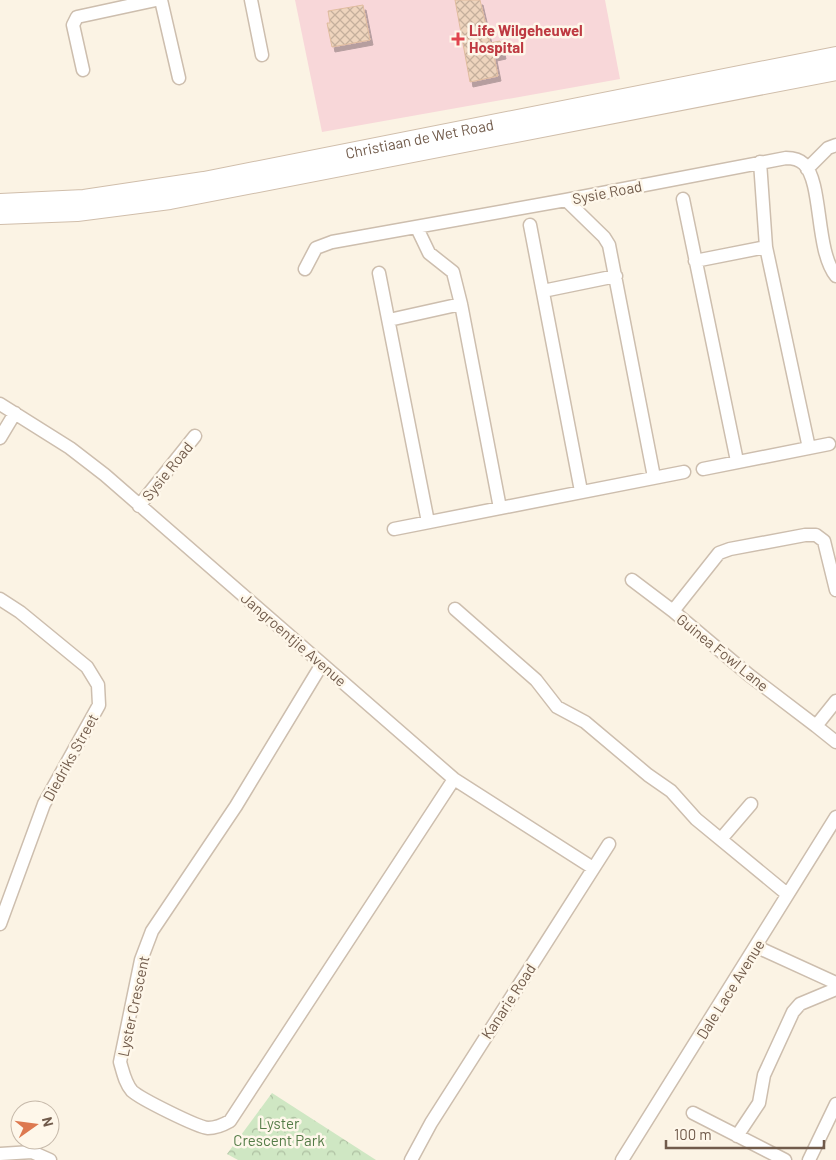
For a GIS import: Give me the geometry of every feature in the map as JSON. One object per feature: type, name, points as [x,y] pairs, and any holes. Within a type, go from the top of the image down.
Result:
[{"type":"main road","name":"Christiaan de Wet Road","points":[[0,203],[84,199],[195,183],[836,56]]},
{"type":"main road","name":"Christiaan de Wet Road","points":[[0,215],[86,211],[170,200],[836,71]]},
{"type":"street","points":[[83,70],[73,25],[77,17],[156,0]]},
{"type":"street","points":[[161,0],[179,78]]},
{"type":"street","points":[[251,0],[262,55]]},
{"type":"street","points":[[836,145],[828,148],[807,169],[812,180],[827,259],[836,276]]},
{"type":"street","name":"Sysie Road","points":[[305,269],[316,248],[323,244],[417,228],[760,162],[792,158],[798,160],[807,169]]},
{"type":"street","points":[[760,162],[766,247],[809,448]]},
{"type":"street","points":[[683,199],[737,461]]},
{"type":"street","points":[[566,200],[604,237],[611,252],[654,477]]},
{"type":"street","points":[[530,224],[581,491]]},
{"type":"street","points":[[417,228],[429,253],[453,272],[461,304],[500,508]]},
{"type":"street","points":[[695,261],[766,247]]},
{"type":"street","points":[[379,273],[428,522]]},
{"type":"street","points":[[542,291],[616,276]]},
{"type":"street","points":[[389,320],[461,304]]},
{"type":"street","name":"Jangroentjie Avenue","points":[[0,404],[70,448],[454,779],[593,868]]},
{"type":"street","points":[[0,438],[15,413]]},
{"type":"street","name":"Sysie Road","points":[[139,506],[196,436]]},
{"type":"street","points":[[702,468],[829,444]]},
{"type":"street","points":[[394,529],[684,472]]},
{"type":"street","name":"Guinea Fowl Lane","points":[[836,590],[824,541],[816,536],[805,535],[730,549],[719,554],[672,612],[836,742]]},
{"type":"street","points":[[632,580],[672,612]]},
{"type":"street","name":"Diedriks Street","points":[[0,599],[20,612],[87,667],[94,677],[100,692],[96,715],[44,804],[0,924]]},
{"type":"street","points":[[455,609],[536,680],[557,707],[585,722],[671,792],[696,819],[787,894]]},
{"type":"street","name":"Lyster Crescent","points":[[322,664],[236,806],[152,931],[141,960],[120,1062],[123,1074],[132,1090],[151,1102],[202,1127],[216,1127],[230,1121],[454,779]]},
{"type":"street","points":[[816,726],[836,701]]},
{"type":"street","points":[[720,839],[751,804]]},
{"type":"street","name":"Dale Lace Avenue","points":[[622,1160],[836,817]]},
{"type":"street","name":"Kanarie Road","points":[[411,1160],[431,1123],[609,844]]},
{"type":"street","points":[[757,946],[836,982]]},
{"type":"street","points":[[738,1136],[760,1103],[764,1075],[793,1012],[800,1004],[836,989]]},
{"type":"street","points":[[809,1160],[836,1104]]},
{"type":"street","points":[[693,1113],[785,1160]]},
{"type":"street","points":[[0,1154],[32,1152],[50,1160]]},
{"type":"shaded area","name":"Life Wilgeheuwel Hospital","points":[[295,0],[605,0],[620,79],[322,132]]},
{"type":"green space","name":"Lyster Crescent Park","points":[[272,1093],[376,1160],[238,1160],[227,1154]]},
{"type":"building","points":[[455,0],[480,0],[490,43],[500,41],[503,54],[494,56],[498,76],[470,82]]},
{"type":"building","points":[[363,5],[370,40],[332,47],[327,23],[330,23],[328,11]]},
{"type":"place","name":"Life Wilgeheuwel Hospital","points":[[458,39]]}]
